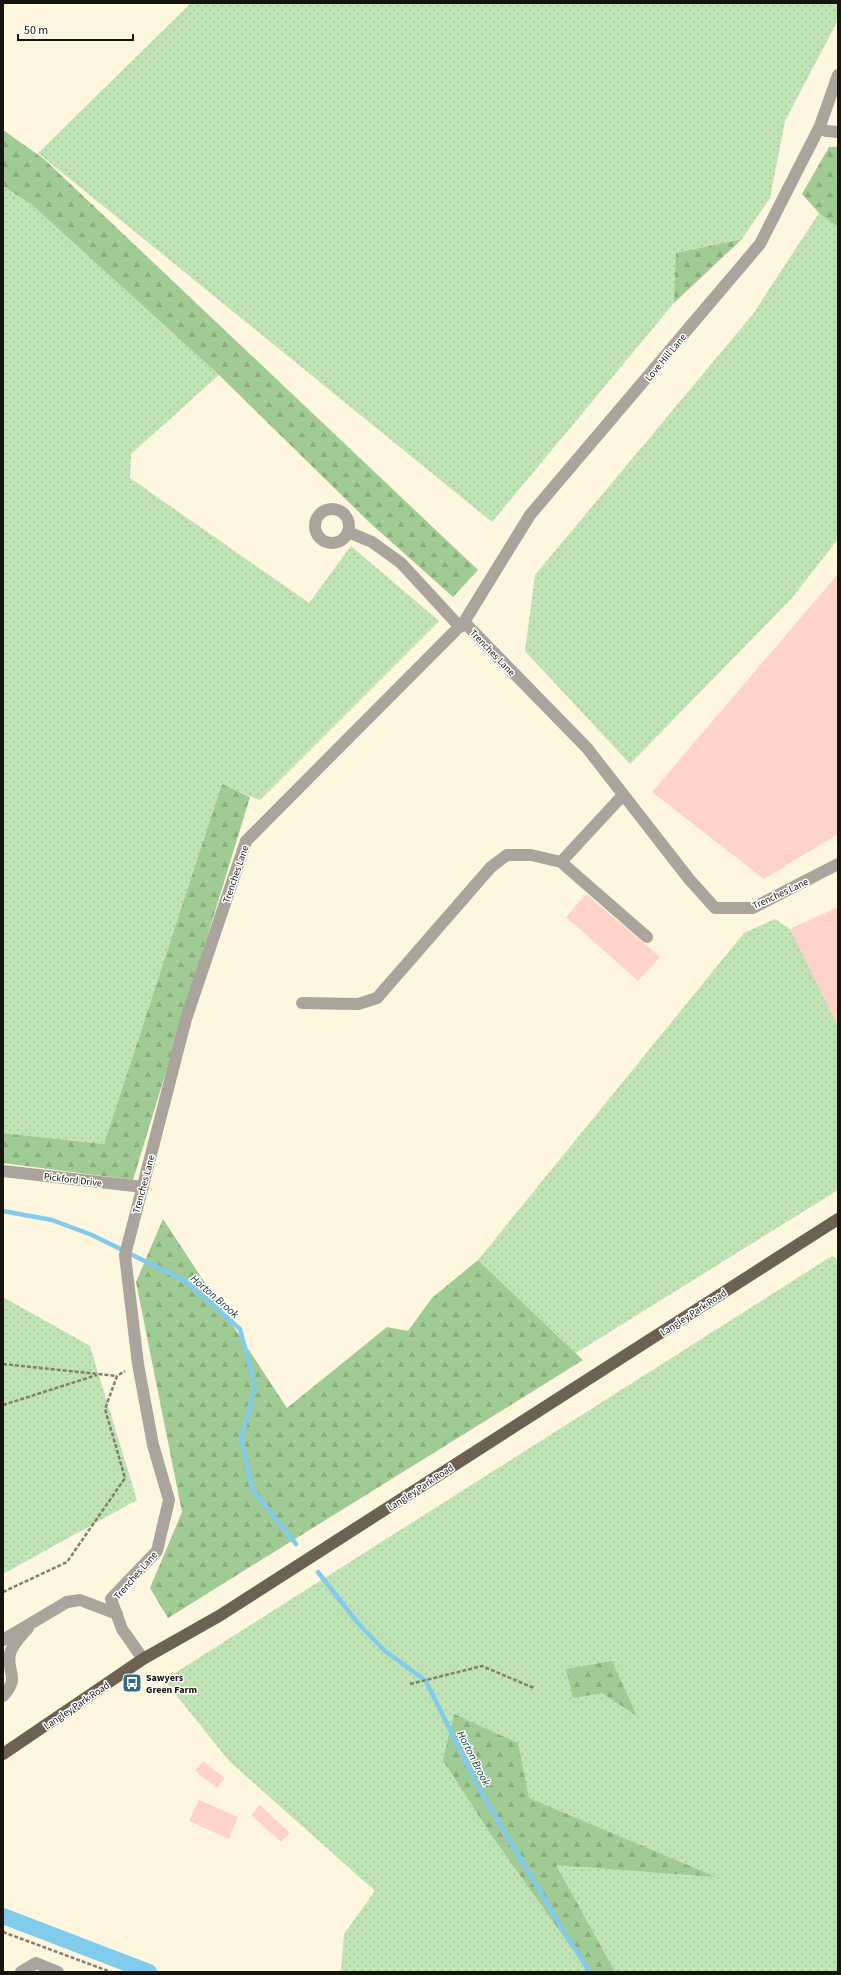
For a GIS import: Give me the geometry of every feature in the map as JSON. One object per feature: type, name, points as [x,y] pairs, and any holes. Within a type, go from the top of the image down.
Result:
[{"type":"main road","name":"Langley Park Road","points":[[3,1754],[143,1659],[219,1616],[838,1219]]},
{"type":"street","name":"Love Hill Lane","points":[[462,624],[530,515],[760,244],[820,126],[838,75]]},
{"type":"street","points":[[820,126],[826,131],[838,132]]},
{"type":"street","points":[[348,532],[372,542],[401,562],[462,624]]},
{"type":"street","name":"Trenches Lane","points":[[143,1659],[122,1629],[112,1599],[157,1551],[169,1500],[153,1445],[138,1364],[126,1250],[186,1019],[246,841],[462,624],[587,748],[689,879],[715,908],[754,908],[838,864]]},
{"type":"street","points":[[561,862],[623,795]]},
{"type":"street","points":[[302,1003],[358,1004],[377,998],[491,867],[507,856],[531,855],[561,862],[647,937]]},
{"type":"street","name":"Pickford Drive","points":[[3,1171],[143,1187]]},
{"type":"street","points":[[3,1640],[34,1620],[67,1602],[80,1600],[117,1614]]},
{"type":"street","points":[[3,1696],[9,1689],[12,1682],[10,1655],[15,1644],[34,1620]]},
{"type":"street","points":[[21,1972],[36,1963],[58,1972]]},
{"type":"path","points":[[3,1364],[118,1376],[138,1364]]},
{"type":"path","points":[[3,1405],[99,1374]]},
{"type":"path","points":[[3,1592],[67,1562],[125,1478],[105,1409],[118,1376]]},
{"type":"path","points":[[410,1684],[482,1666],[534,1688]]},
{"type":"path","points":[[3,1932],[111,1972]]},
{"type":"green space","points":[[191,3],[838,3],[838,20],[785,121],[770,198],[742,239],[677,253],[674,303],[492,522],[38,153]]},
{"type":"green space","points":[[3,130],[44,159],[478,570],[453,597],[369,522],[219,375],[32,205],[3,186]]},
{"type":"green space","points":[[829,147],[838,147],[838,227],[819,213],[802,194]]},
{"type":"green space","points":[[3,186],[32,205],[219,375],[131,454],[130,478],[309,603],[351,546],[439,621],[260,800],[222,785],[104,1144],[3,1133]]},
{"type":"green space","points":[[819,213],[838,227],[838,539],[792,598],[630,764],[525,651],[535,575],[753,314]]},
{"type":"green space","points":[[742,239],[674,303],[676,253]]},
{"type":"green space","points":[[222,784],[250,797],[133,1180],[3,1163],[3,1133],[104,1144]]},
{"type":"green space","points":[[775,919],[790,929],[838,1026],[838,1190],[576,1353],[478,1260],[744,933]]},
{"type":"green space","points":[[163,1219],[287,1408],[387,1327],[408,1331],[432,1298],[478,1260],[583,1360],[168,1618],[150,1588],[182,1512],[136,1282]]},
{"type":"green space","points":[[832,1256],[838,1260],[838,1972],[341,1972],[344,1934],[375,1891],[229,1761],[164,1680]]},
{"type":"green space","points":[[3,1297],[90,1346],[137,1500],[3,1574]]},
{"type":"green space","points":[[612,1661],[637,1716],[602,1693],[573,1698],[566,1669]]},
{"type":"green space","points":[[454,1714],[518,1743],[529,1798],[716,1877],[556,1865],[615,1972],[589,1972],[490,1833],[443,1760]]},
{"type":"building","points":[[838,574],[838,834],[764,879],[652,792]]},
{"type":"building","points":[[586,894],[660,957],[638,981],[566,917]]},
{"type":"building","points":[[838,907],[838,1026],[790,929]]},
{"type":"building","points":[[203,1761],[225,1778],[217,1788],[195,1771]]},
{"type":"building","points":[[199,1800],[238,1817],[229,1839],[189,1821]]},
{"type":"building","points":[[260,1805],[290,1833],[281,1842],[251,1815]]},
{"type":"waterway","name":"Horton Brook","points":[[3,1211],[52,1220],[92,1235],[185,1281],[240,1329],[255,1387],[241,1438],[252,1489],[296,1544]]},
{"type":"waterway","name":"Horton Brook","points":[[318,1572],[356,1621],[385,1651],[426,1681],[479,1789],[567,1937],[590,1972]]},
{"type":"waterway","points":[[3,1916],[149,1972]]},
{"type":"place","name":"Sawyers Green Farm","points":[[132,1683]]}]
